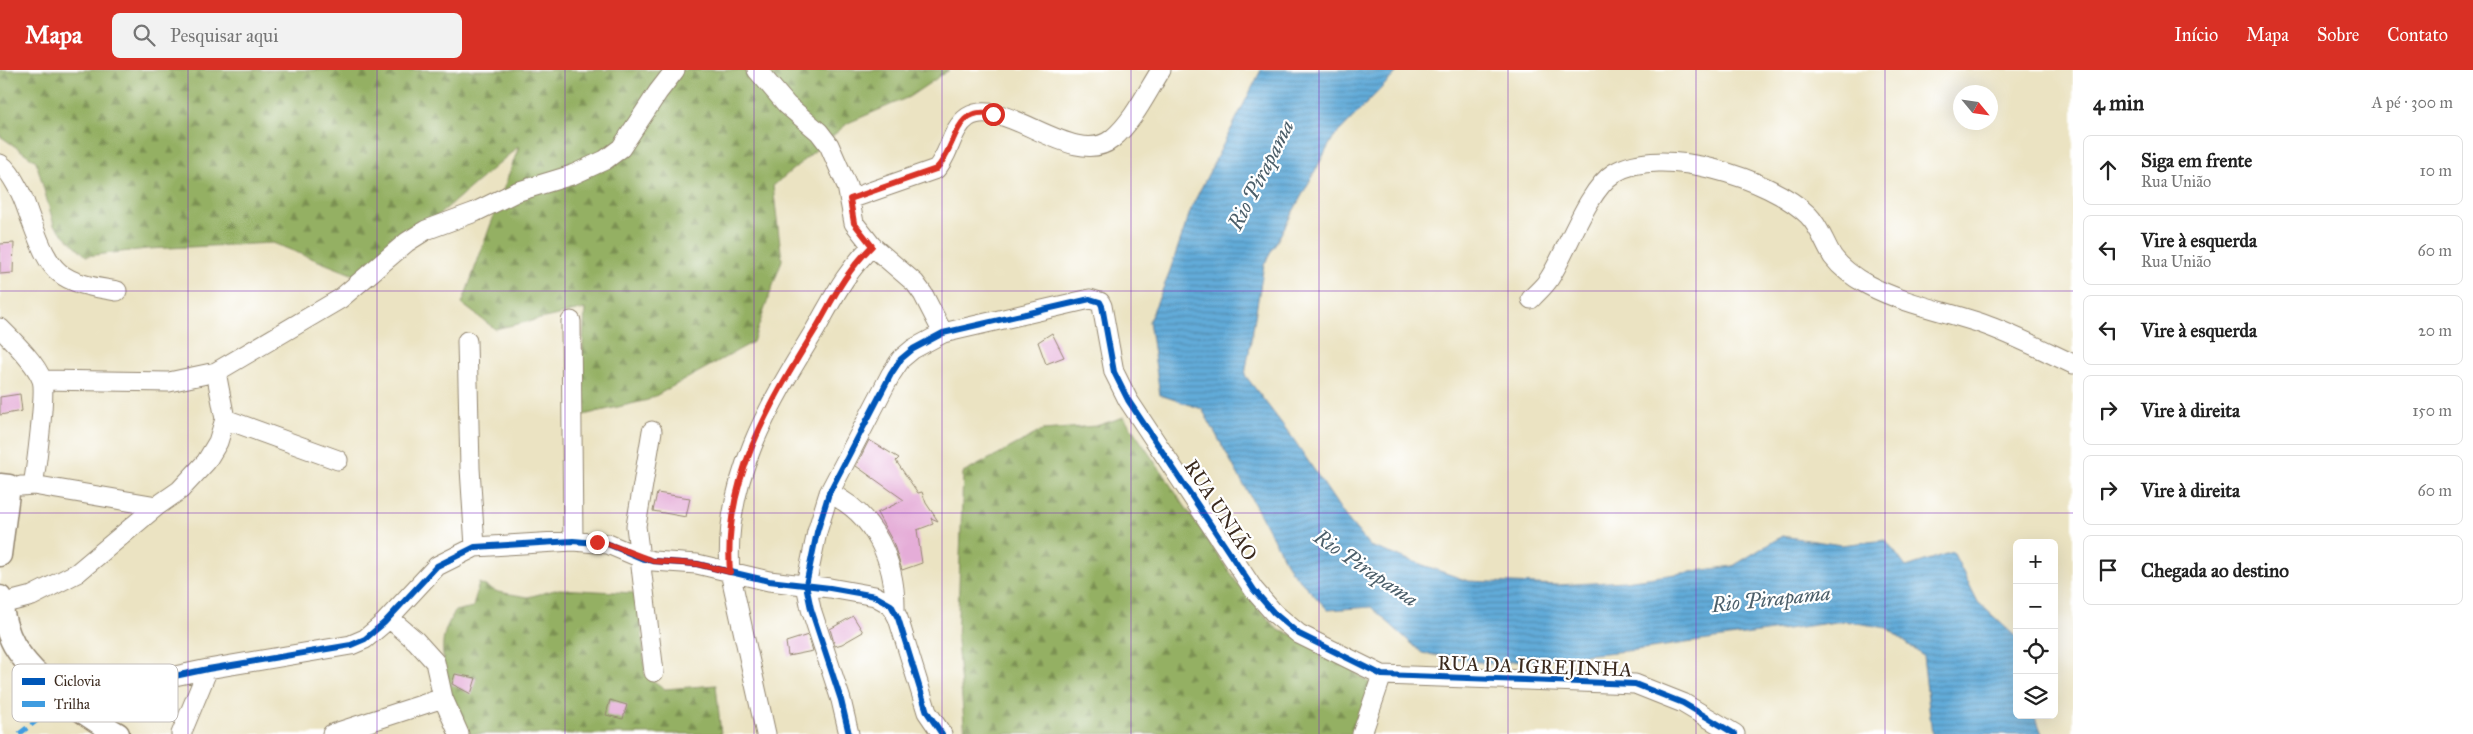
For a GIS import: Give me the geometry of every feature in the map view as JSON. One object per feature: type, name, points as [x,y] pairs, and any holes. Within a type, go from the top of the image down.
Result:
[{"type":"street","points":[[42,380],[168,382],[216,372],[340,298],[407,242],[426,230],[484,208],[516,192],[572,175],[605,160],[621,148],[675,70]]},
{"type":"street","points":[[757,70],[787,105],[819,132],[829,145],[843,172],[854,223],[872,246],[915,283],[923,294],[943,333],[927,340],[901,359],[829,493],[817,532],[806,585],[811,609],[841,700],[848,734]]},
{"type":"street","points":[[850,199],[936,169],[959,126],[966,118],[982,112],[1086,147],[1101,145],[1114,138],[1161,70]]},
{"type":"street","points":[[1531,298],[1549,278],[1585,212],[1611,175],[1631,165],[1643,162],[1678,162],[1730,175],[1762,187],[1792,202],[1813,220],[1834,257],[1843,268],[1866,284],[1902,300],[2008,333],[2073,364]]},
{"type":"street","points":[[0,164],[10,174],[21,192],[47,261],[56,272],[88,287],[117,291]]},
{"type":"street","points":[[766,734],[730,572],[728,552],[732,511],[742,472],[758,428],[843,278],[872,246]]},
{"type":"street","name":"RUA UNIÃO","points":[[943,333],[1079,300],[1096,300],[1102,306],[1114,372],[1121,388],[1254,590],[1274,613],[1300,634],[1382,675]]},
{"type":"street","points":[[570,320],[573,541]]},
{"type":"street","points":[[0,328],[22,351],[42,380],[38,464],[33,484]]},
{"type":"street","points":[[467,342],[470,468],[475,546]]},
{"type":"street","points":[[29,664],[14,645],[0,601],[32,596],[59,584],[77,573],[157,506],[180,490],[206,462],[218,442],[225,419],[216,372]]},
{"type":"street","points":[[225,419],[338,460]]},
{"type":"street","points":[[652,431],[636,526],[654,672]]},
{"type":"street","points":[[0,555],[5,486],[33,484],[157,506]]},
{"type":"street","points":[[829,493],[847,501],[860,512],[874,533],[894,577],[895,611],[927,712],[942,734]]},
{"type":"street","points":[[178,675],[351,645],[365,639],[389,618],[437,566],[475,546],[573,541],[608,544],[641,558],[665,563],[697,564],[769,581],[874,596],[885,600],[895,611]]},
{"type":"street","points":[[389,618],[429,654],[435,662],[443,698],[459,734]]},
{"type":"street","points":[[181,734],[208,669]]},
{"type":"street","points":[[1362,734],[1382,675]]},
{"type":"street","name":"RUA DA IGREJINHA","points":[[1382,675],[1635,684],[1684,703],[1735,734]]},
{"type":"street","points":[[332,734],[443,698]]},
{"type":"street","points":[[100,722],[118,734]]},
{"type":"green space","points":[[0,70],[949,70],[909,97],[848,123],[773,186],[782,260],[753,342],[648,400],[579,416],[585,309],[495,329],[462,304],[519,146],[364,279],[273,243],[147,249],[86,256],[54,225],[36,161],[0,136]]},
{"type":"green space","points":[[1124,417],[1237,583],[1278,630],[1313,642],[1378,689],[1360,734],[965,734],[957,641],[963,473],[1043,430],[1096,426]]},
{"type":"green space","points":[[479,583],[498,592],[528,597],[559,589],[634,593],[641,618],[645,675],[665,689],[716,685],[721,734],[467,734],[452,697],[444,668],[443,641],[455,611],[473,607]]},
{"type":"water","name":"Rio Pirapama","points":[[1261,70],[1399,70],[1333,138],[1264,265],[1245,375],[1292,437],[1345,516],[1370,546],[1468,581],[1558,585],[1625,581],[1733,566],[1782,536],[1841,545],[1886,540],[1906,567],[1953,552],[1978,602],[2013,634],[2013,719],[2036,719],[2042,734],[1932,734],[1923,656],[1887,628],[1844,621],[1636,650],[1489,664],[1422,653],[1371,607],[1328,610],[1291,571],[1202,409],[1160,395],[1149,321],[1167,279],[1192,206]]},
{"type":"building","points":[[14,243],[13,273],[0,274],[0,244]]},
{"type":"building","points":[[1052,333],[1064,357],[1046,364],[1038,342]]},
{"type":"building","points":[[20,394],[22,411],[0,415],[0,397]]},
{"type":"building","points":[[869,440],[899,458],[896,461],[918,493],[922,492],[926,503],[938,521],[931,518],[933,524],[917,530],[922,563],[902,570],[893,542],[877,513],[904,500],[856,466]]},
{"type":"building","points":[[657,493],[690,498],[686,517],[653,511]]},
{"type":"building","points":[[853,616],[863,632],[835,646],[830,629]]},
{"type":"building","points":[[808,635],[813,651],[788,656],[786,642]]},
{"type":"building","points":[[455,674],[476,678],[471,694],[452,684]]},
{"type":"building","points":[[610,700],[627,705],[623,719],[606,715]]},
{"type":"marked path","points":[[19,734],[35,722]]},
{"type":"cycle path","points":[[849,734],[841,700],[811,609],[806,585],[817,532],[829,493],[891,374],[901,359],[913,349],[943,333],[1090,299],[1100,302],[1102,306],[1114,372],[1128,400],[1254,590],[1274,613],[1299,634],[1382,675],[1635,684],[1683,703],[1735,734]]},
{"type":"cycle path","points":[[178,675],[351,645],[365,639],[384,623],[437,566],[475,547],[573,541],[608,544],[653,561],[697,564],[769,581],[830,588],[875,596],[891,605],[898,618],[927,712],[942,734]]},
{"type":"route","points":[[597,542],[608,544],[653,561],[697,564],[730,572],[728,552],[732,511],[742,472],[758,428],[843,278],[872,246],[854,223],[850,199],[936,169],[959,126],[966,118],[982,112],[993,114]]}]
